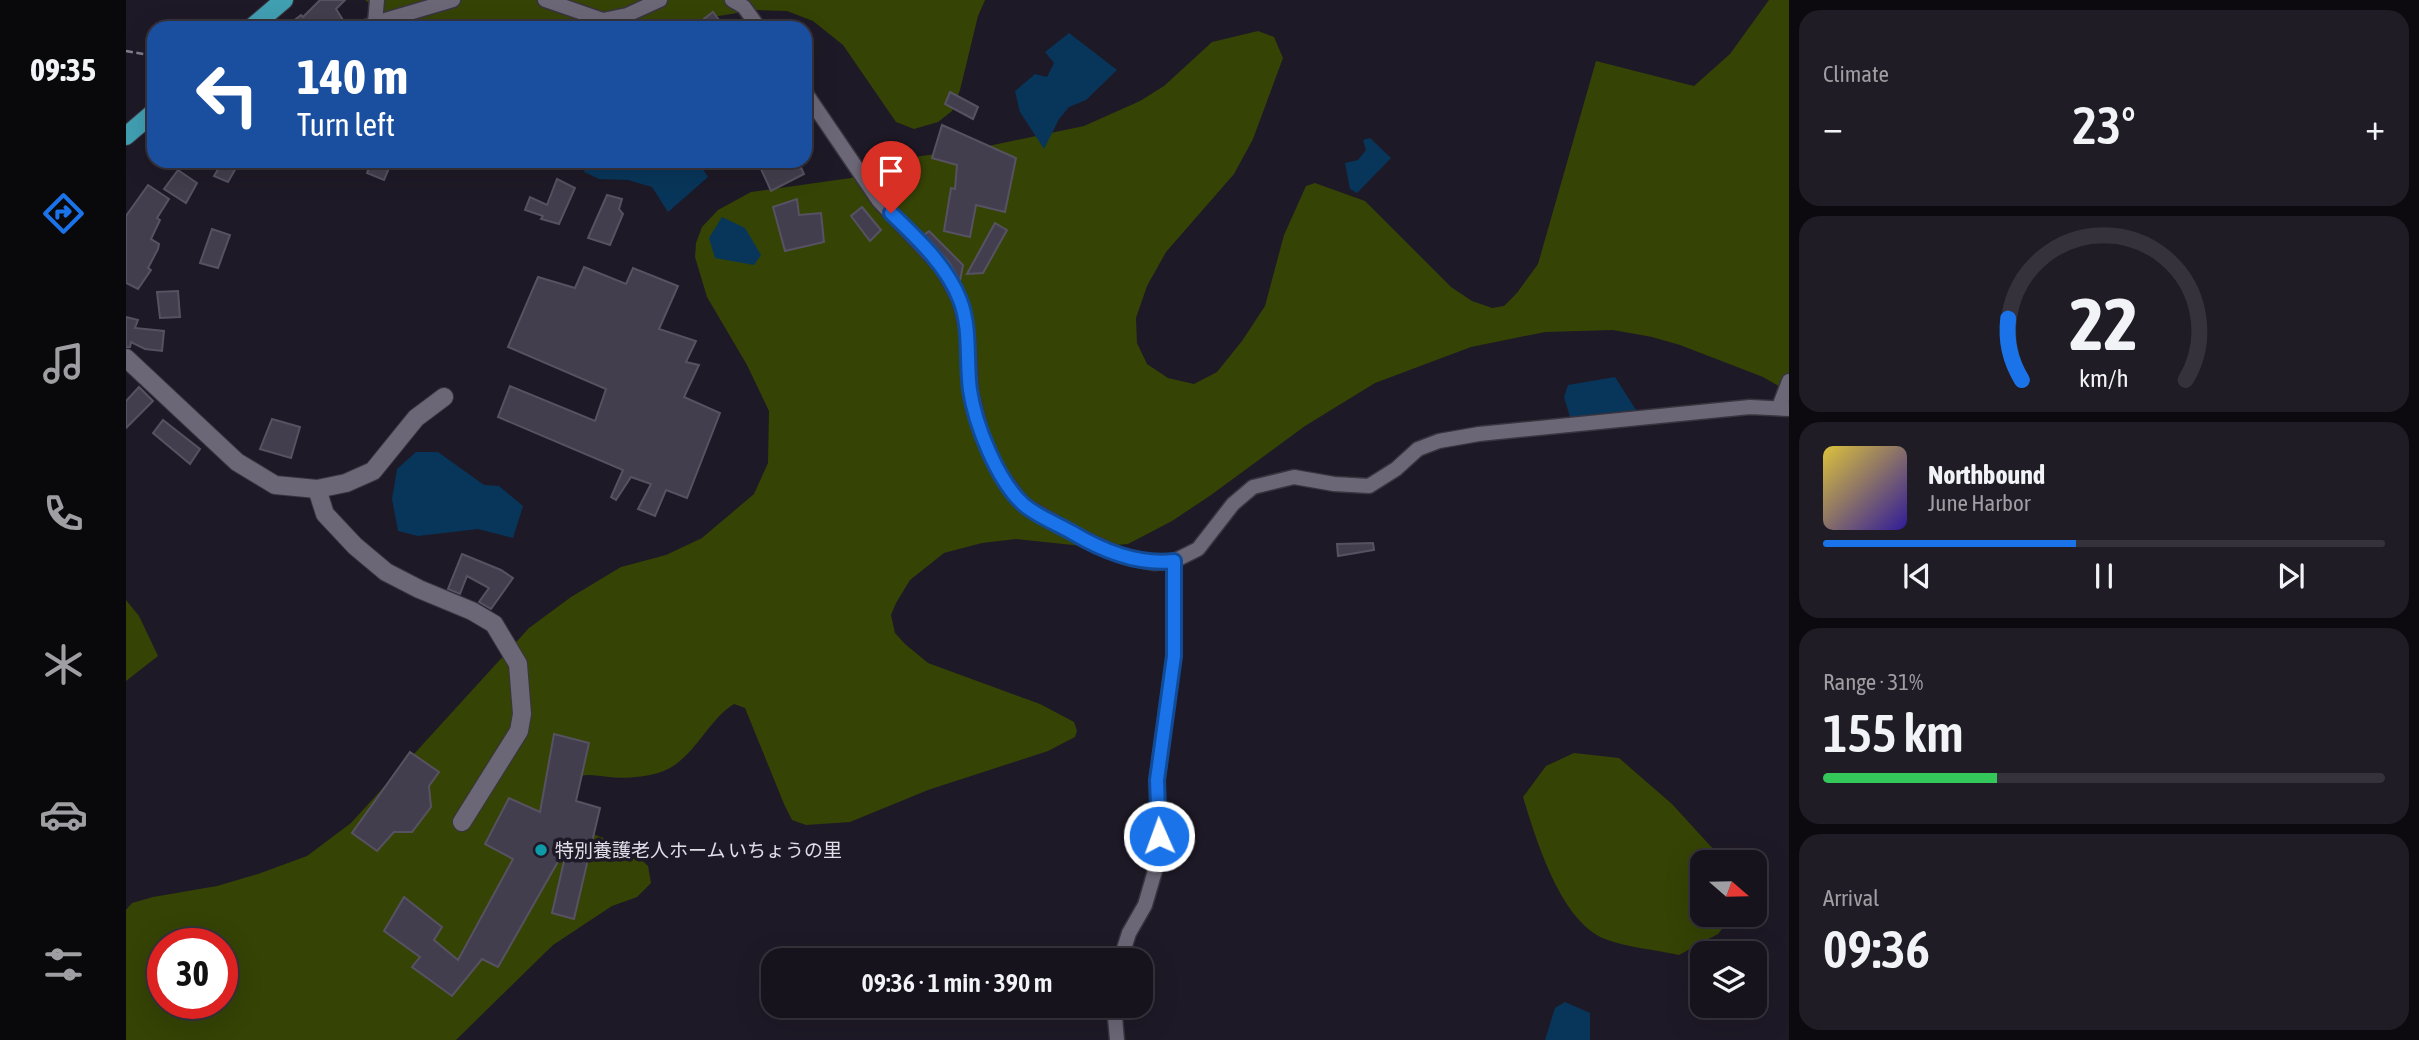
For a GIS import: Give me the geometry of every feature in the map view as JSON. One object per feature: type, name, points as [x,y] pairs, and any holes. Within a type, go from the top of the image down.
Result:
[{"type":"main road","points":[[259,21],[284,0]]},
{"type":"main road","points":[[126,136],[147,118]]},
{"type":"street","points":[[371,21],[377,0]]},
{"type":"street","points":[[383,21],[453,0]]},
{"type":"street","points":[[545,0],[603,20],[627,15],[660,0]]},
{"type":"street","points":[[732,0],[744,7],[754,21]]},
{"type":"street","points":[[812,102],[879,201],[942,268],[960,301],[968,337],[971,391],[982,435],[996,468],[1023,504],[1080,537],[1125,557],[1154,563],[1174,561],[1198,549],[1233,505],[1253,487],[1294,477],[1334,484],[1369,486],[1395,469],[1418,449],[1439,441],[1479,434],[1750,407],[1784,408],[1789,381]]},
{"type":"street","points":[[126,358],[237,462],[275,485],[317,489],[346,483],[373,471],[416,418],[444,397]]},
{"type":"street","points":[[317,489],[325,514],[355,546],[386,572],[472,611],[494,624],[518,664],[522,714],[519,731],[462,822]]},
{"type":"street","points":[[1124,948],[1129,933],[1145,905],[1157,864],[1157,780],[1174,656],[1174,561]]},
{"type":"street","points":[[1115,1018],[1117,1040]]},
{"type":"path","points":[[126,51],[147,55]]},
{"type":"green space","points":[[365,0],[985,0],[978,16],[960,90],[952,111],[938,122],[914,129],[896,122],[843,45],[813,21],[787,11],[755,10],[689,21],[397,21]]},
{"type":"green space","points":[[1769,0],[1789,0],[1789,392],[1763,377],[1680,345],[1613,330],[1545,332],[1471,347],[1375,383],[1305,426],[1172,521],[1128,544],[1092,547],[1016,539],[982,543],[944,553],[910,580],[891,615],[895,633],[905,644],[928,663],[1040,704],[1074,722],[1077,731],[1075,737],[1048,751],[928,790],[850,822],[806,825],[792,820],[745,708],[734,704],[724,711],[681,760],[670,768],[634,777],[585,775],[564,787],[590,833],[628,847],[648,866],[651,883],[637,897],[612,906],[553,945],[456,1040],[126,1040],[126,910],[132,903],[217,886],[307,856],[351,823],[529,628],[571,597],[621,567],[666,555],[702,538],[754,494],[768,463],[769,411],[747,365],[707,297],[695,257],[696,243],[702,227],[718,210],[751,192],[851,178],[907,158],[979,148],[1084,126],[1140,101],[1164,86],[1212,42],[1258,31],[1274,37],[1283,58],[1253,139],[1234,174],[1166,252],[1147,286],[1136,318],[1137,343],[1147,364],[1168,378],[1194,384],[1217,372],[1265,306],[1284,235],[1306,186],[1315,183],[1365,201],[1451,287],[1472,301],[1492,308],[1504,306],[1538,264],[1596,61],[1694,86],[1730,54]]},
{"type":"green space","points":[[126,600],[139,616],[158,656],[126,681]]},
{"type":"green space","points":[[1574,753],[1619,758],[1672,804],[1714,850],[1690,850],[1690,928],[1723,928],[1718,934],[1705,941],[1690,941],[1690,949],[1679,955],[1613,942],[1589,929],[1575,915],[1552,877],[1523,797],[1546,766]]},
{"type":"water","points":[[1069,33],[1117,70],[1086,100],[1069,107],[1059,119],[1044,149],[1020,112],[1015,91],[1035,74],[1047,77],[1054,63],[1045,52]]},
{"type":"water","points":[[1370,138],[1391,158],[1357,193],[1350,189],[1345,163],[1358,160],[1366,150],[1363,140]]},
{"type":"water","points":[[585,168],[702,168],[708,177],[668,212],[652,187],[628,180],[599,179],[584,172]]},
{"type":"water","points":[[722,217],[745,228],[761,255],[754,265],[715,258],[709,238]]},
{"type":"water","points":[[1615,377],[1636,410],[1570,417],[1564,397],[1568,385]]},
{"type":"water","points":[[416,452],[438,452],[484,485],[499,486],[523,506],[513,538],[478,529],[418,536],[398,531],[392,499],[397,469]]},
{"type":"water","points":[[1565,1002],[1590,1013],[1590,1040],[1545,1040],[1555,1008]]},
{"type":"building","points":[[320,0],[345,0],[336,9],[344,21],[293,21],[301,15],[303,17]]},
{"type":"building","points":[[713,12],[720,21],[701,21]]},
{"type":"building","points":[[950,92],[978,107],[973,119],[945,104]]},
{"type":"building","points":[[942,125],[1016,158],[1005,212],[976,205],[970,237],[944,231],[951,188],[955,189],[957,165],[932,158]]},
{"type":"building","points":[[219,168],[236,168],[228,182],[214,176]]},
{"type":"building","points":[[369,168],[389,168],[384,180],[367,173]]},
{"type":"building","points":[[801,168],[804,174],[771,191],[761,169]]},
{"type":"building","points":[[178,170],[197,183],[186,203],[164,189]]},
{"type":"building","points":[[557,179],[575,188],[559,224],[541,219],[543,216],[525,210],[530,197],[547,205]]},
{"type":"building","points":[[148,185],[169,199],[157,218],[160,220],[151,239],[159,244],[148,268],[151,270],[138,289],[126,283],[126,216]]},
{"type":"building","points":[[607,195],[622,199],[619,209],[623,214],[610,245],[588,238]]},
{"type":"building","points":[[797,199],[799,215],[821,213],[824,242],[785,251],[773,207]]},
{"type":"building","points":[[862,207],[881,230],[870,241],[851,216]]},
{"type":"building","points":[[995,223],[1007,230],[983,273],[967,274]]},
{"type":"building","points":[[212,229],[230,235],[218,268],[200,263]]},
{"type":"building","points":[[929,231],[963,265],[960,281],[949,262],[924,235]]},
{"type":"building","points":[[584,267],[626,284],[633,268],[678,286],[659,329],[696,341],[686,362],[699,365],[684,397],[720,413],[687,498],[666,490],[655,516],[638,509],[651,484],[631,477],[616,500],[611,497],[623,470],[498,417],[510,386],[595,421],[606,389],[508,347],[538,277],[575,288]]},
{"type":"building","points":[[178,291],[180,317],[160,318],[157,292]]},
{"type":"building","points":[[126,317],[138,320],[135,328],[164,331],[162,351],[145,349],[131,342],[130,347],[126,347]]},
{"type":"building","points":[[139,387],[153,401],[126,428],[126,401]]},
{"type":"building","points":[[272,419],[300,427],[291,458],[260,449]]},
{"type":"building","points":[[163,420],[200,449],[190,464],[153,433]]},
{"type":"building","points":[[1373,543],[1374,550],[1338,556],[1337,544]]},
{"type":"building","points":[[462,554],[501,570],[513,578],[491,609],[479,602],[489,588],[467,576],[460,594],[448,589]]},
{"type":"building","name":"特別養護老人ホーム いちょうの里","points":[[554,734],[589,743],[576,801],[600,808],[574,919],[552,913],[568,844],[498,967],[482,959],[452,996],[412,967],[420,957],[384,931],[404,897],[442,927],[434,940],[458,960],[513,859],[485,844],[509,798],[540,812]]},
{"type":"building","points":[[410,752],[439,772],[429,786],[431,807],[412,832],[394,832],[377,851],[352,833]]},
{"type":"place","name":"特別養護老人ホーム いちょうの里","points":[[541,850]]},
{"type":"route","points":[[891,213],[942,268],[960,301],[968,337],[971,391],[982,435],[996,468],[1023,504],[1080,537],[1125,557],[1154,563],[1174,561],[1174,656],[1157,780],[1159,836]]}]
